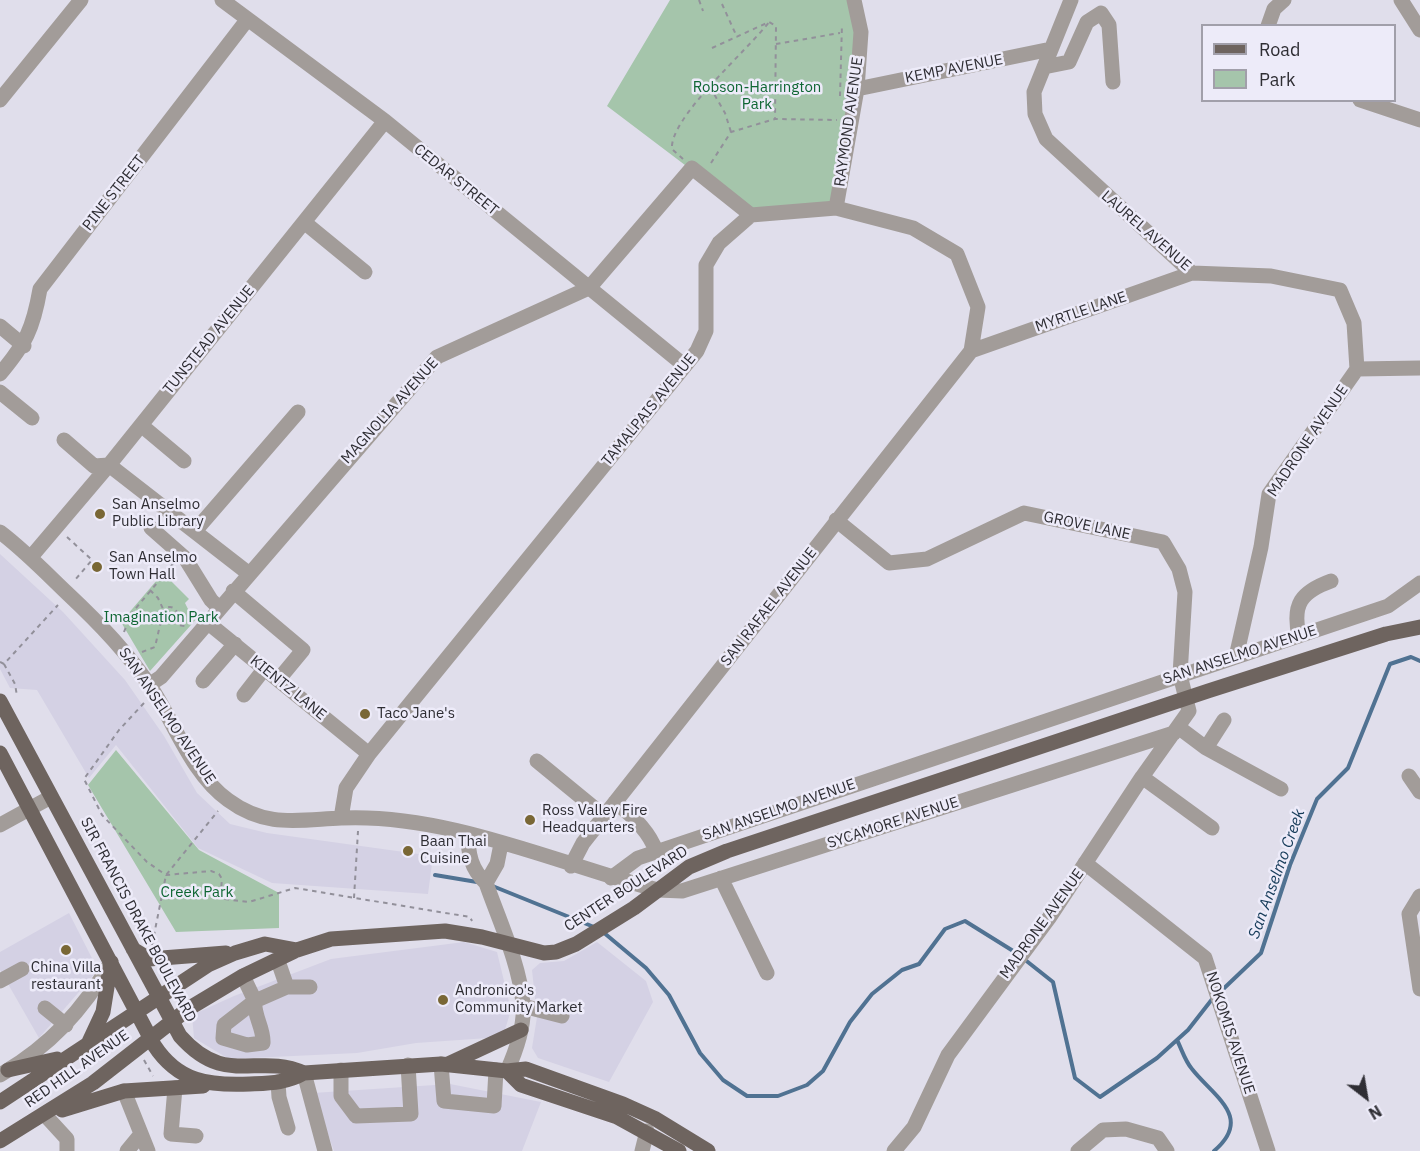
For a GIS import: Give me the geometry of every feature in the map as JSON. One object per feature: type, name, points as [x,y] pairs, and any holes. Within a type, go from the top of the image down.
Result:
[{"type":"main road","name":"CENTER BOULEVARD","points":[[171,1023],[188,1009],[243,976],[297,950],[332,939],[445,931],[482,937],[544,953],[556,952],[576,944],[689,867],[727,851],[1386,634],[1420,627]]},
{"type":"main road","name":"SIR FRANCIS DRAKE BOULEVARD","points":[[0,701],[171,1023],[194,1050],[219,1064],[242,1068],[288,1066],[304,1073]]},
{"type":"main road","name":"SIR FRANCIS DRAKE BOULEVARD","points":[[0,753],[150,1039],[163,1058],[178,1072],[196,1081],[223,1085],[289,1081],[304,1073],[408,1065],[444,1064],[501,1071],[526,1069],[623,1104],[654,1118],[708,1151]]},
{"type":"main road","name":"CENTER BOULEVARD","points":[[158,998],[208,965],[235,953],[264,944],[297,950]]},
{"type":"main road","points":[[132,948],[149,959],[235,953]]},
{"type":"main road","points":[[85,1046],[99,1024],[111,962]]},
{"type":"main road","name":"RED HILL AVENUE","points":[[0,1102],[158,998]]},
{"type":"main road","name":"RED HILL AVENUE","points":[[0,1141],[106,1075],[171,1023]]},
{"type":"main road","points":[[444,1064],[521,1030]]},
{"type":"main road","points":[[4,1073],[69,1056]]},
{"type":"main road","points":[[501,1071],[521,1086],[593,1108],[647,1131],[679,1151]]},
{"type":"main road","points":[[45,1115],[124,1091],[223,1085]]},
{"type":"street","points":[[0,100],[81,0]]},
{"type":"street","name":"CEDAR STREET","points":[[222,0],[385,121],[685,366]]},
{"type":"street","name":"RAYMOND AVENUE","points":[[836,208],[857,89],[861,32],[854,0]]},
{"type":"street","name":"LAUREL AVENUE","points":[[1071,0],[1044,67],[1033,103],[1039,126],[1046,138],[1192,273],[1271,276],[1340,290],[1354,323],[1357,369]]},
{"type":"street","points":[[1269,24],[1274,9],[1284,0]]},
{"type":"street","points":[[1401,0],[1420,30]]},
{"type":"street","points":[[1044,67],[1069,62],[1088,22],[1101,13],[1109,25],[1113,82]]},
{"type":"street","name":"PINE STREET","points":[[0,374],[24,346],[35,318],[40,289],[247,20]]},
{"type":"street","name":"KEMP AVENUE","points":[[857,89],[1051,49]]},
{"type":"street","points":[[1366,102],[1420,120]]},
{"type":"street","name":"TUNSTEAD AVENUE","points":[[31,557],[109,465],[385,121]]},
{"type":"street","points":[[697,171],[752,215],[836,208],[913,228],[957,254],[978,307],[970,351]]},
{"type":"street","name":"MAGNOLIA AVENUE","points":[[151,688],[436,357],[589,288],[697,171]]},
{"type":"street","name":"TAMALPAIS AVENUE","points":[[341,818],[346,788],[369,754],[697,351],[706,331],[705,280],[711,254],[752,215]]},
{"type":"street","points":[[303,222],[365,272]]},
{"type":"street","name":"MYRTLE LANE","points":[[970,351],[1192,273]]},
{"type":"street","points":[[0,326],[24,346]]},
{"type":"street","name":"SAN RAFAEL AVENUE","points":[[571,866],[583,843],[970,351]]},
{"type":"street","points":[[1357,369],[1420,368]]},
{"type":"street","name":"MADRONE AVENUE","points":[[1236,657],[1261,547],[1269,494],[1357,369]]},
{"type":"street","points":[[0,392],[32,418]]},
{"type":"street","points":[[184,557],[198,533],[298,412]]},
{"type":"street","points":[[141,425],[184,461]]},
{"type":"street","points":[[64,440],[94,466],[109,465],[248,573]]},
{"type":"street","name":"GROVE LANE","points":[[836,520],[889,563],[927,560],[1024,513],[1163,542],[1179,569],[1185,592],[1180,675],[1186,699]]},
{"type":"street","points":[[150,528],[184,557],[211,600],[219,608]]},
{"type":"street","name":"SAN ANSELMO AVENUE","points":[[0,532],[31,557],[118,642],[151,688],[193,760],[211,784],[228,800],[250,812],[276,821],[307,822],[341,818],[414,822],[468,834],[610,878],[638,858],[1388,606],[1420,583]]},
{"type":"street","points":[[1299,636],[1295,618],[1303,597],[1310,589],[1331,582]]},
{"type":"street","points":[[233,591],[303,650],[279,679]]},
{"type":"street","name":"KIENTZ LANE","points":[[207,622],[369,754]]},
{"type":"street","points":[[203,681],[235,644]]},
{"type":"street","points":[[244,695],[265,668]]},
{"type":"street","name":"MADRONE AVENUE","points":[[894,1151],[914,1127],[948,1055],[1085,863],[1189,711],[1186,699]]},
{"type":"street","points":[[1206,748],[1224,720]]},
{"type":"street","points":[[1176,730],[1281,789]]},
{"type":"street","name":"SYCAMORE AVENUE","points":[[610,878],[658,890],[682,891],[1176,730]]},
{"type":"street","points":[[537,762],[604,816]]},
{"type":"street","points":[[1409,776],[1420,792]]},
{"type":"street","points":[[1142,777],[1212,828]]},
{"type":"street","points":[[0,825],[51,797]]},
{"type":"street","points":[[615,802],[651,838],[656,852]]},
{"type":"street","points":[[468,834],[468,856],[472,865],[489,878]]},
{"type":"street","points":[[444,1064],[444,1101],[494,1106],[501,1071],[521,1030],[523,1006],[520,984],[496,912],[489,878],[501,844]]},
{"type":"street","name":"NOKOMIS AVENUE","points":[[1085,863],[1205,958],[1268,1151]]},
{"type":"street","points":[[721,878],[767,973]]},
{"type":"street","points":[[1420,896],[1409,914],[1420,989]]},
{"type":"street","points":[[278,961],[287,987]]},
{"type":"street","points":[[4,1073],[48,1043],[66,1025],[111,962]]},
{"type":"street","points":[[0,981],[22,969]]},
{"type":"street","points":[[243,976],[255,1001],[287,987],[310,987]]},
{"type":"street","points":[[523,1006],[562,1016]]},
{"type":"street","points":[[45,1008],[66,1025]]},
{"type":"street","points":[[340,1070],[341,1096],[356,1116],[411,1114],[408,1065]]},
{"type":"street","points":[[304,1073],[326,1151]]},
{"type":"street","points":[[278,1082],[279,1096],[288,1128]]},
{"type":"street","points":[[175,1088],[171,1134],[196,1136]]},
{"type":"street","points":[[124,1091],[148,1151]]},
{"type":"street","points":[[45,1115],[68,1139],[67,1151]]},
{"type":"street","points":[[1078,1151],[1102,1130],[1126,1129],[1158,1138],[1167,1151]]},
{"type":"street","points":[[642,1151],[647,1131]]},
{"type":"street","points":[[127,1151],[141,1134]]},
{"type":"path","points":[[699,0],[703,11]]},
{"type":"path","points":[[722,4],[737,37]]},
{"type":"path","points":[[711,48],[769,22]]},
{"type":"path","points":[[769,22],[776,26],[776,119]]},
{"type":"path","points":[[769,22],[686,115],[671,142],[672,149],[697,171],[731,132],[776,119],[852,120]]},
{"type":"path","points":[[840,99],[842,24]]},
{"type":"path","points":[[776,44],[840,33]]},
{"type":"path","points":[[710,87],[725,113],[731,132]]},
{"type":"path","points":[[4,664],[67,593],[92,560],[56,528]]},
{"type":"path","points":[[118,642],[131,614],[171,566],[184,557]]},
{"type":"path","points":[[128,656],[155,647],[160,625],[165,619],[158,598],[150,590]]},
{"type":"path","points":[[164,611],[170,608],[176,612],[173,620],[165,619]]},
{"type":"path","points":[[0,663],[4,664],[15,684],[17,696]]},
{"type":"path","points":[[80,781],[84,779],[151,688]]},
{"type":"path","points":[[84,779],[102,815],[147,862],[166,875],[211,871],[219,874],[222,879],[221,890],[224,898],[249,902],[295,888],[470,917]]},
{"type":"path","points":[[149,959],[166,875],[228,800]]},
{"type":"path","points":[[354,898],[358,819]]},
{"type":"path","points":[[143,1060],[155,1078]]},
{"type":"shaded area","points":[[0,554],[63,612],[125,680],[164,736],[197,793],[230,824],[267,833],[433,856],[428,894],[272,883],[198,848],[116,745],[89,778],[37,690],[10,688],[0,669]]},
{"type":"shaded area","points":[[69,913],[98,970],[39,1038],[0,970],[0,952]]},
{"type":"shaded area","points":[[464,942],[497,952],[511,1010],[504,1033],[488,1038],[416,1043],[357,1053],[229,1059],[194,1038],[192,1015],[234,996],[331,959]]},
{"type":"shaded area","points":[[597,942],[646,981],[653,1002],[609,1082],[538,1058],[532,1048],[537,1017],[532,970],[540,963],[564,961]]},
{"type":"shaded area","points":[[450,1084],[541,1102],[522,1151],[334,1151],[313,1093]]},
{"type":"green space","name":"Robson-Harrington Park","points":[[670,0],[854,0],[861,32],[836,208],[751,215],[607,106]]},
{"type":"green space","name":"Imagination Park","points":[[163,573],[189,599],[185,603],[190,613],[195,609],[199,616],[150,671],[121,622]]},
{"type":"green space","name":"Creek Park","points":[[116,750],[199,850],[279,893],[279,928],[176,932],[88,785]]},
{"type":"waterway","name":"San Anselmo Creek","points":[[1219,993],[1261,953],[1290,865],[1317,799],[1348,768],[1390,664],[1411,657],[1420,661]]},
{"type":"waterway","name":"San Anselmo Creek","points":[[435,875],[477,882]]},
{"type":"waterway","name":"San Anselmo Creek","points":[[490,885],[594,927]]},
{"type":"waterway","name":"San Anselmo Creek","points":[[603,932],[646,968],[669,995],[700,1053],[723,1080],[747,1096],[778,1096],[807,1085],[823,1071],[850,1022],[872,994],[902,970],[919,964],[945,929],[965,921],[1018,954]]},
{"type":"waterway","name":"San Anselmo Creek","points":[[1024,959],[1053,982],[1075,1078],[1100,1097],[1157,1058],[1188,1030],[1213,998]]},
{"type":"waterway","points":[[1177,1040],[1185,1059],[1226,1107],[1230,1117],[1230,1128],[1225,1139],[1214,1151]]},
{"type":"place","name":"San Anselmo Public Library","points":[[100,514]]},
{"type":"place","name":"San Anselmo Town Hall","points":[[97,567]]},
{"type":"place","name":"Taco Jane's","points":[[365,714]]},
{"type":"place","name":"Ross Valley Fire Headquarters","points":[[530,820]]},
{"type":"place","name":"Baan Thai Cuisine","points":[[408,851]]},
{"type":"place","name":"China Villa restaurant","points":[[66,950]]},
{"type":"place","name":"Andronico's Community Market","points":[[443,1000]]}]
